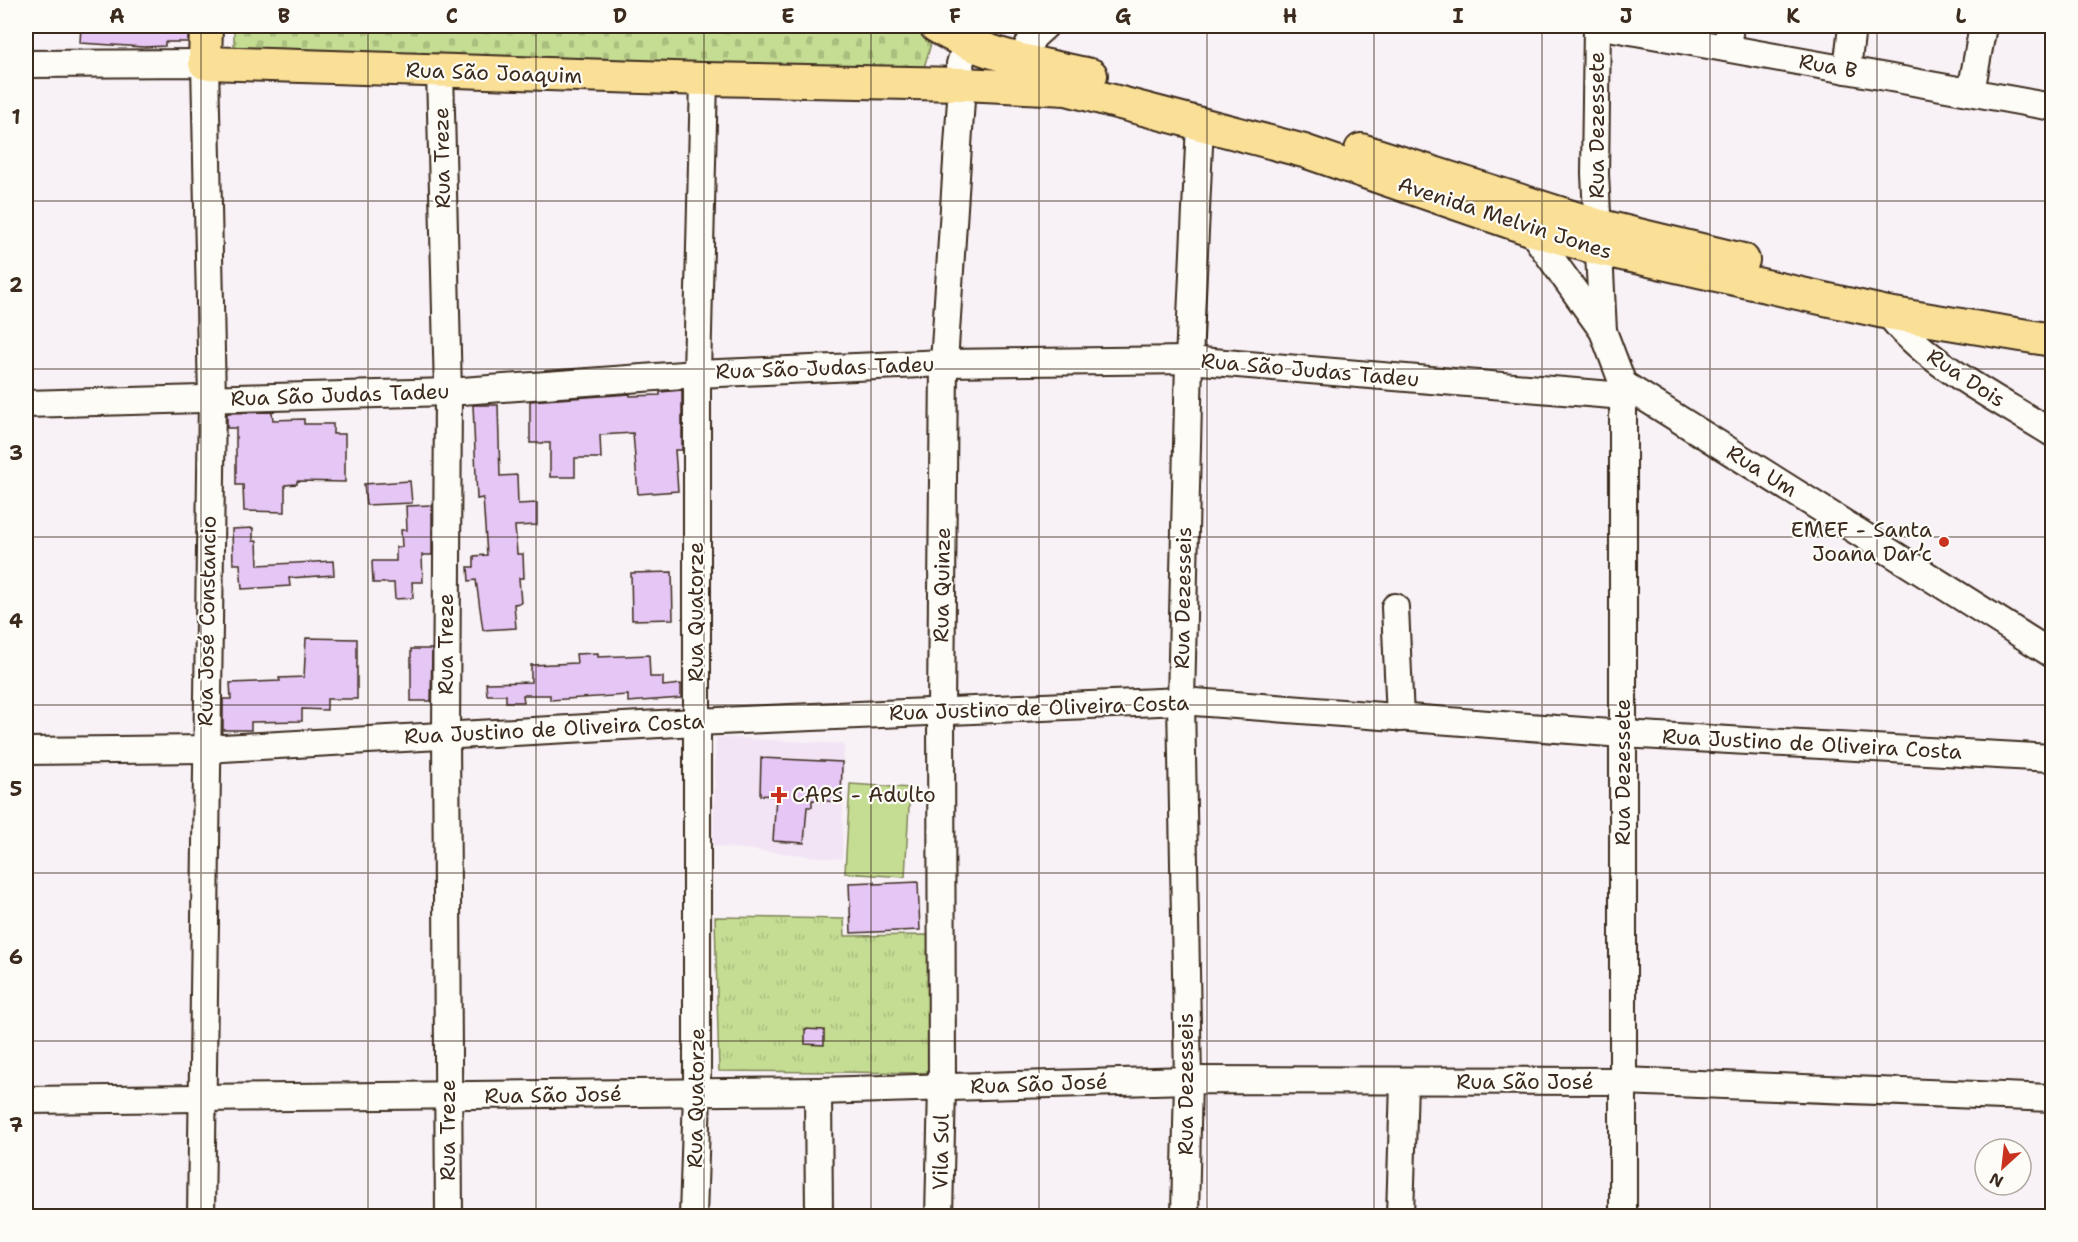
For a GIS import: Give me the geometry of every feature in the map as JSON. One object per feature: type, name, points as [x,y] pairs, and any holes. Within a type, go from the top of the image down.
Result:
[{"type":"main road","name":"Rua José Constancio","points":[[205,63],[206,26]]},
{"type":"main road","name":"Avenida Melvin Jones","points":[[947,31],[1020,60],[1208,105],[1402,162],[1598,237],[1888,313],[2052,340]]},
{"type":"main road","name":"Rua São Joaquim","points":[[205,63],[440,72],[962,84]]},
{"type":"main road","name":"Avenida Melvin Jones","points":[[962,84],[1067,89],[1304,152],[1530,229],[1598,237],[1778,268],[1953,305],[2052,319]]},
{"type":"street","points":[[1020,60],[1033,37],[1045,26]]},
{"type":"street","name":"Rua Dezessete","points":[[1597,26],[1595,174],[1603,331],[1623,390],[1623,1216]]},
{"type":"street","name":"Rua B","points":[[1603,26],[1729,37],[1847,70],[2052,107]]},
{"type":"street","points":[[1847,70],[1852,26]]},
{"type":"street","points":[[1971,92],[1983,26]]},
{"type":"street","name":"Rua Quinze","points":[[942,1087],[941,710],[944,363],[962,84],[960,63],[947,31]]},
{"type":"street","name":"Rua São Joaquim","points":[[26,64],[205,63]]},
{"type":"street","name":"Rua José Constancio","points":[[201,1216],[205,749],[212,400],[205,63]]},
{"type":"street","name":"Rua Treze","points":[[440,72],[448,392],[446,735],[449,1216]]},
{"type":"street","name":"Rua Quatorze","points":[[693,1216],[697,1093],[697,374],[704,79]]},
{"type":"street","name":"Rua Dezesseis","points":[[1185,1216],[1188,1080],[1181,701],[1188,360],[1200,124]]},
{"type":"street","name":"Rua Dezessete","points":[[1530,229],[1603,331]]},
{"type":"street","name":"Rua Dois","points":[[1888,313],[1899,329],[1936,360],[2052,433]]},
{"type":"street","name":"Rua São Judas Tadeu","points":[[26,404],[448,392],[697,374],[944,363],[1188,360],[1623,390]]},
{"type":"street","name":"Rua Um","points":[[1623,390],[2052,654]]},
{"type":"street","points":[[1395,607],[1400,718]]},
{"type":"street","name":"Rua Justino de Oliveira Costa","points":[[26,751],[205,749],[696,722],[1181,701],[1623,734],[2052,758]]},
{"type":"street","name":"Rua São José","points":[[26,1100],[818,1091],[1188,1080],[1623,1081],[2052,1098]]},
{"type":"street","points":[[1400,1216],[1404,1082]]},
{"type":"street","name":"Vila Sul","points":[[939,1216],[942,1087]]},
{"type":"street","points":[[818,1091],[819,1216]]},
{"type":"shaded area","name":"CAPS - Adulto","points":[[716,737],[844,744],[842,859],[713,846]]},
{"type":"green space","points":[[234,26],[911,26],[932,40],[923,71],[234,49]]},
{"type":"green space","points":[[850,784],[910,788],[905,877],[845,873]]},
{"type":"green space","points":[[715,917],[844,919],[845,936],[928,935],[937,1073],[719,1071]]},
{"type":"building","points":[[81,26],[188,26],[188,42],[165,42],[165,46],[144,47],[80,43]]},
{"type":"building","points":[[682,390],[682,450],[675,450],[678,491],[638,494],[633,433],[600,435],[601,458],[575,458],[575,477],[550,477],[550,443],[530,443],[530,401],[630,394],[630,396],[660,395],[660,392]]},
{"type":"building","points":[[473,405],[498,405],[500,476],[517,475],[518,504],[537,503],[537,525],[515,526],[517,554],[523,554],[524,578],[519,578],[521,603],[514,604],[516,628],[483,630],[476,580],[469,581],[468,567],[474,567],[474,556],[487,555],[483,498],[477,499]]},
{"type":"building","points":[[272,412],[273,420],[304,419],[304,424],[333,424],[333,434],[345,434],[345,482],[297,481],[297,484],[285,485],[285,512],[244,511],[243,485],[236,485],[236,428],[227,428],[227,413]]},
{"type":"building","points":[[410,481],[412,503],[366,505],[364,484]]},
{"type":"building","points":[[432,505],[432,555],[422,555],[423,582],[412,582],[413,598],[395,599],[394,583],[373,583],[372,561],[396,561],[396,547],[402,547],[401,530],[407,530],[406,506]]},
{"type":"building","points":[[253,528],[253,541],[257,541],[258,565],[333,561],[334,575],[289,578],[290,586],[242,589],[240,564],[233,564],[232,529]]},
{"type":"building","points":[[672,572],[673,619],[632,620],[631,573]]},
{"type":"building","points":[[306,638],[357,639],[357,699],[327,699],[327,710],[302,709],[302,721],[251,722],[251,730],[223,730],[223,699],[231,699],[230,683],[280,681],[279,678],[304,677]]},
{"type":"building","points":[[411,649],[432,649],[431,701],[411,701]]},
{"type":"building","points":[[598,653],[598,657],[649,655],[650,677],[663,677],[663,686],[681,684],[681,698],[628,702],[628,695],[550,700],[550,695],[523,695],[524,702],[506,702],[506,695],[487,695],[486,683],[531,682],[531,665],[577,663],[576,654]]},
{"type":"building","points":[[761,758],[842,762],[841,802],[812,800],[812,807],[807,807],[804,843],[773,841],[776,796],[760,795]]},
{"type":"building","points":[[874,882],[874,884],[918,882],[920,930],[851,933],[849,883]]},
{"type":"building","points":[[805,1029],[824,1030],[824,1045],[805,1044]]},
{"type":"place","name":"EMEF - Santa Joana Dar’c","points":[[1944,542]]},
{"type":"place","name":"CAPS - Adulto","points":[[779,795]]}]
